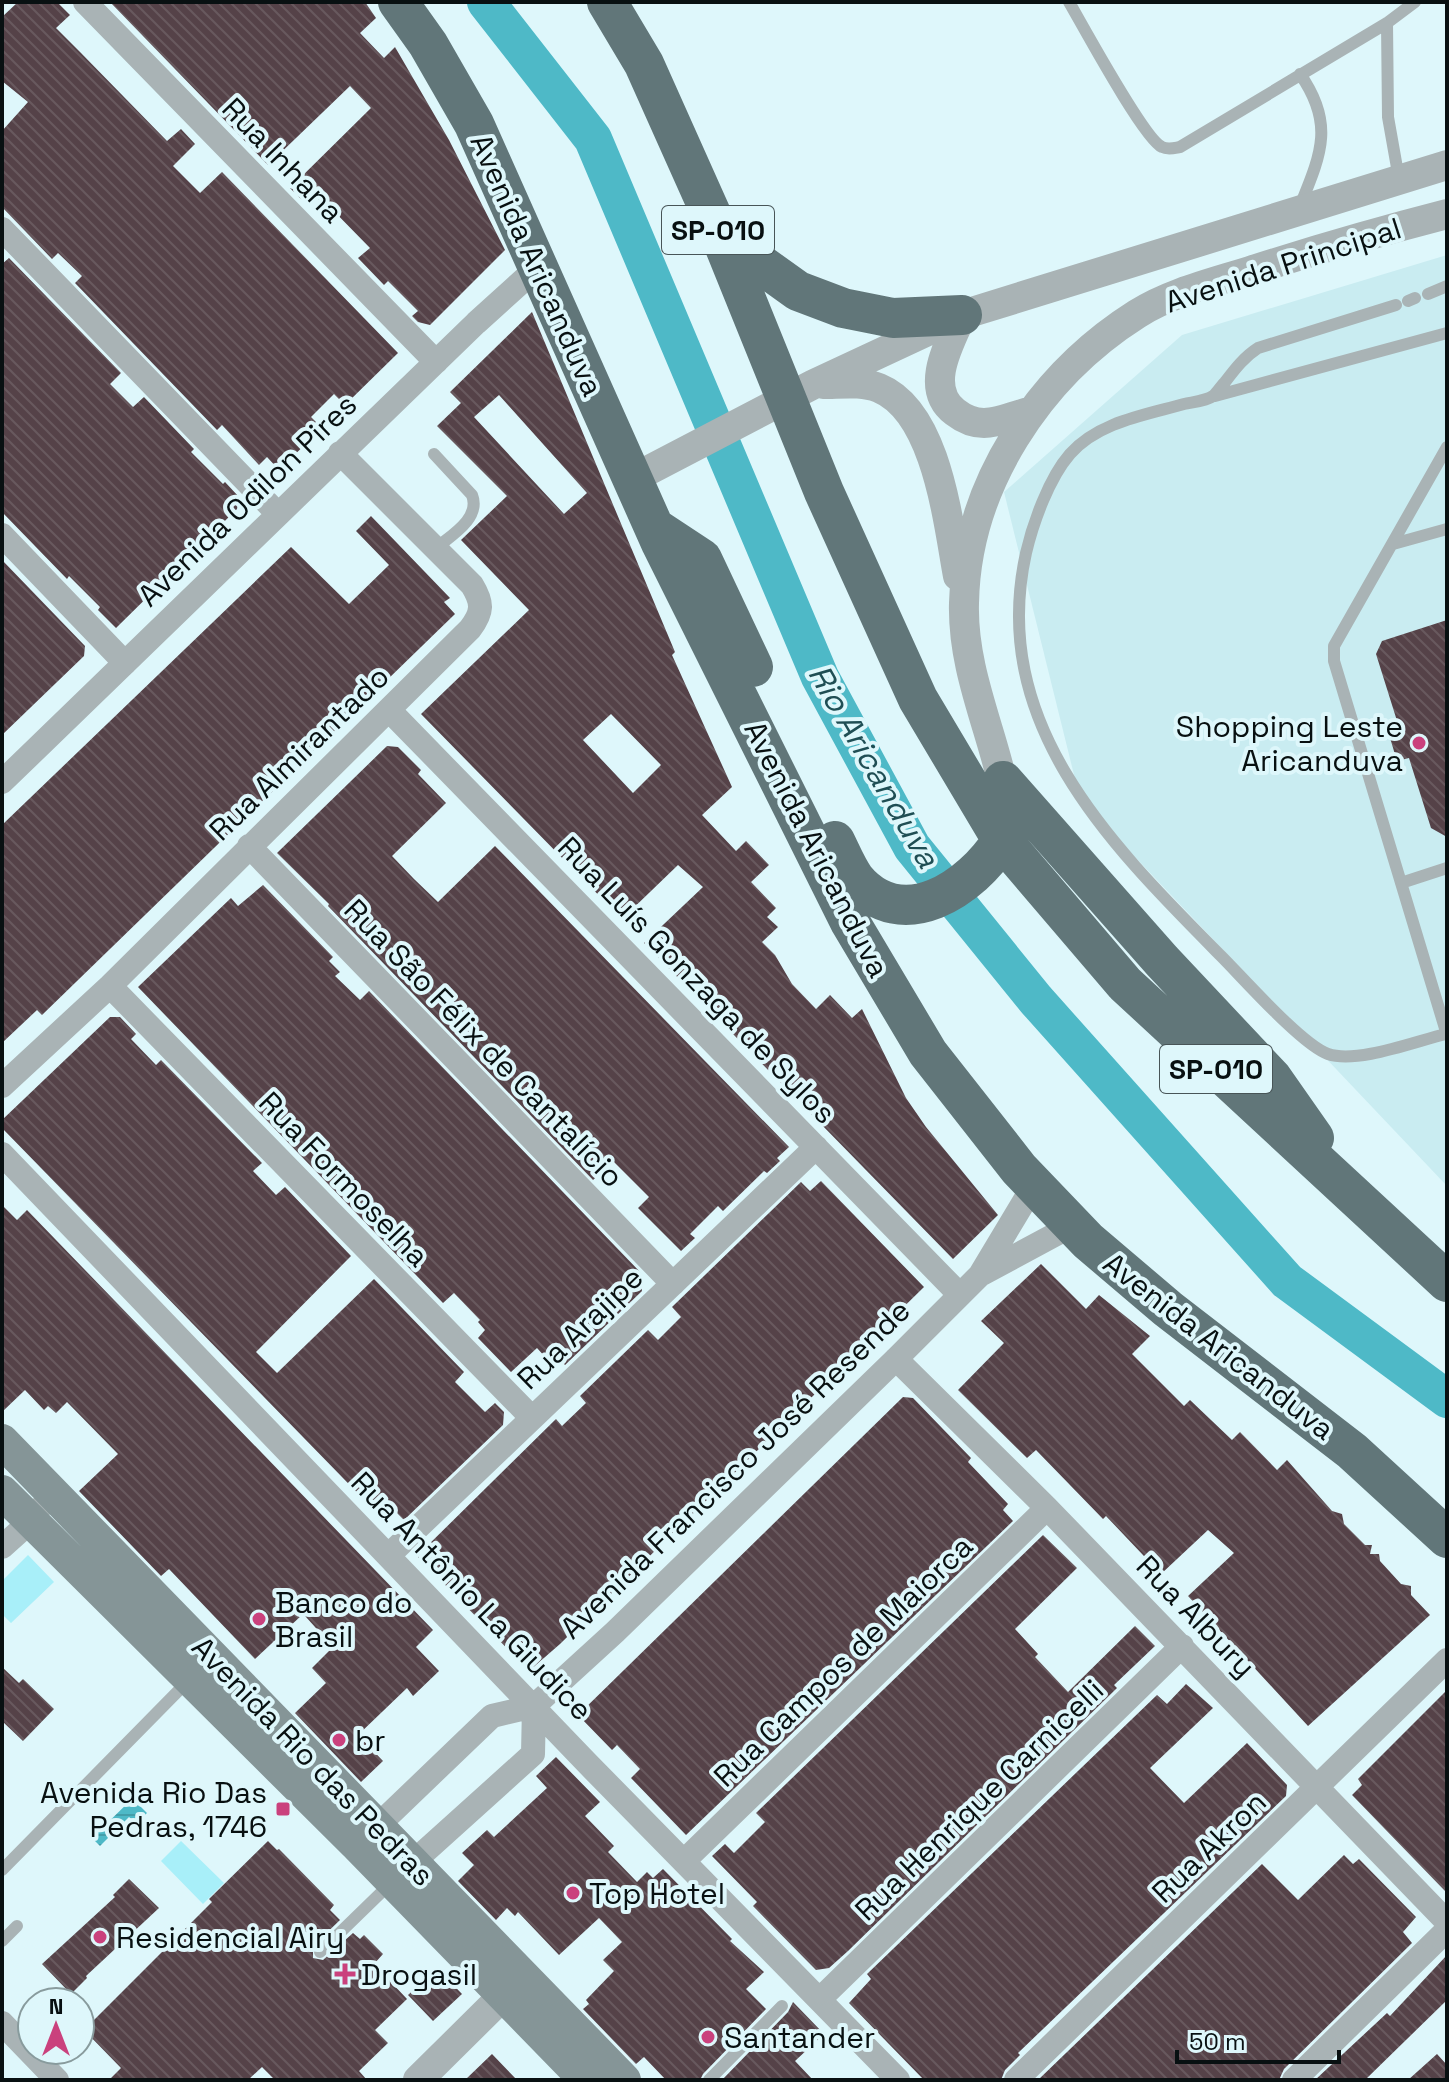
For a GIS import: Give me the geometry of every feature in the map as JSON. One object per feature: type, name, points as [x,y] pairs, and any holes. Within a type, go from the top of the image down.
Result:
[{"type":"highway","name":"Avenida Aricanduva","points":[[398,2],[428,44],[474,124],[655,528],[850,922],[928,1053],[1034,1185],[1088,1241],[1168,1309],[1352,1451],[1447,1538]]},
{"type":"highway","name":"SP-010","points":[[607,2],[644,64],[716,225],[824,492],[918,699],[996,850],[1125,984],[1447,1282]]},
{"type":"highway","points":[[716,225],[763,266],[798,291],[843,308],[893,318],[962,315]]},
{"type":"highway","points":[[655,528],[702,559],[855,879],[873,894],[895,903],[920,903],[947,896],[971,878],[996,850]]},
{"type":"highway","points":[[1003,781],[1162,961],[1272,1078],[1321,1148],[1334,1177]]},
{"type":"main road","name":"Avenida Rio das Pedras","points":[[2,1441],[402,1872],[513,1986],[624,2080]]},
{"type":"main road","name":"Avenida Rio das Pedras","points":[[2,1492],[190,1680],[367,1836]]},
{"type":"main road","name":"Avenida Rio das Pedras","points":[[513,1986],[586,2080]]},
{"type":"street","name":"Rua Inhana","points":[[85,2],[436,362]]},
{"type":"street","name":"Avenida Principal","points":[[632,479],[788,398],[962,315],[1447,165]]},
{"type":"street","name":"Avenida Principal","points":[[996,850],[1007,823],[1007,806],[1003,781],[973,680],[963,602],[972,533],[985,495],[1004,455],[1032,411],[1067,370],[1095,344],[1139,313],[1197,287],[1447,214]]},
{"type":"street","points":[[2,229],[278,514]]},
{"type":"street","name":"Avenida Odilon Pires","points":[[2,782],[340,453],[539,266]]},
{"type":"street","points":[[962,315],[941,368],[940,385],[951,410],[968,421],[986,423],[1032,411]]},
{"type":"street","points":[[788,398],[861,384],[895,397],[907,409],[929,451],[940,486],[963,602]]},
{"type":"street","name":"Rua Almirantado","points":[[2,1086],[110,986],[480,616],[480,598],[472,585],[340,453]]},
{"type":"street","points":[[2,535],[125,663]]},
{"type":"street","name":"Rua Luís Gonzaga de Sylos","points":[[389,710],[960,1295]]},
{"type":"street","name":"Rua São Félix de Cantalício","points":[[249,846],[673,1284]]},
{"type":"street","name":"Rua Formoselha","points":[[110,986],[532,1418]]},
{"type":"street","name":"Rua Arajipe","points":[[389,1555],[816,1147]]},
{"type":"street","name":"Rua Antônio La Giudice","points":[[2,1154],[898,2080]]},
{"type":"street","name":"Avenida Francisco José Resende","points":[[534,1706],[615,1632],[980,1275],[1034,1185]]},
{"type":"street","name":"Avenida Francisco José Resende","points":[[980,1275],[1073,1225]]},
{"type":"street","name":"Rua Albury","points":[[896,1359],[1047,1508],[1447,1922]]},
{"type":"street","points":[[2,1547],[31,1521],[51,1492]]},
{"type":"street","name":"Rua Campos de Maiorca","points":[[684,1861],[1047,1508]]},
{"type":"street","name":"Rua Henrique Carnicelli","points":[[820,1999],[1182,1646]]},
{"type":"street","name":"Rua Akron","points":[[1016,2080],[1447,1660]]},
{"type":"street","points":[[367,1836],[492,1716],[534,1706],[533,1754],[402,1872]]},
{"type":"street","points":[[1294,2080],[1447,1930]]},
{"type":"street","points":[[418,2080],[513,1986]]},
{"type":"street","points":[[2,2023],[57,2080]]},
{"type":"lane","points":[[1069,2],[1143,127],[1160,147],[1168,149],[1180,147],[1387,23],[1415,2]]},
{"type":"lane","points":[[1387,23],[1388,117],[1399,179]]},
{"type":"lane","points":[[1299,210],[1317,166],[1322,123],[1314,95],[1300,74]]},
{"type":"lane","points":[[1214,396],[1246,356],[1258,348],[1447,286]]},
{"type":"lane","points":[[1447,333],[1214,396],[1089,436],[1069,455],[1056,476],[1032,530],[1017,609],[1022,664],[1039,724],[1080,799],[1128,859],[1216,951],[1316,1047],[1340,1056],[1366,1054],[1447,1034],[1334,661],[1334,646],[1447,447]]},
{"type":"lane","points":[[434,454],[472,495],[475,503],[472,515],[436,548]]},
{"type":"lane","points":[[1393,544],[1447,529]]},
{"type":"lane","points":[[1401,883],[1447,868]]},
{"type":"lane","points":[[2,1870],[190,1680]]},
{"type":"lane","points":[[320,1952],[402,1872]]},
{"type":"lane","points":[[2,1941],[17,1926]]},
{"type":"lane","points":[[709,2080],[782,2006]]},
{"type":"shaded area","points":[[1447,255],[1447,1186],[1080,799],[1004,492],[1182,335]]},
{"type":"shaded area","points":[[28,1555],[54,1582],[11,1623],[2,1614],[2,1581]]},
{"type":"shaded area","points":[[136,1795],[144,1803],[140,1806],[147,1813],[136,1823],[129,1817],[100,1846],[92,1838]]},
{"type":"shaded area","points":[[181,1841],[224,1883],[203,1904],[161,1861]]},
{"type":"building","points":[[18,2],[57,2],[70,15],[56,28],[167,141],[181,129],[195,144],[173,166],[200,193],[222,172],[398,353],[345,405],[334,394],[311,417],[322,428],[279,470],[267,457],[259,465],[222,425],[217,430],[75,283],[82,276],[58,253],[52,259],[2,207],[2,131],[28,102],[2,81],[2,17]]},
{"type":"building","points":[[110,2],[365,2],[376,18],[360,33],[384,58],[395,47],[449,140],[505,250],[430,325],[418,322],[412,316],[418,311],[388,281],[384,285],[358,258],[370,248],[311,191],[302,200],[290,188],[371,108],[350,86],[268,165]]},
{"type":"building","points":[[9,258],[121,373],[110,384],[133,407],[144,397],[194,449],[191,452],[239,497],[237,509],[116,628],[98,610],[100,607],[69,576],[67,579],[2,512],[2,264]]},
{"type":"building","points":[[532,312],[675,652],[672,655],[732,787],[702,815],[736,851],[746,841],[769,865],[751,882],[776,908],[767,917],[778,927],[762,942],[775,955],[792,984],[816,1009],[830,995],[852,1018],[862,1009],[906,1098],[998,1215],[953,1259],[644,943],[703,887],[678,865],[622,919],[421,714],[529,610],[461,540],[507,496],[437,426],[461,403],[450,392]],"holes":[[[499,395],[587,493],[564,514],[474,417]],[[611,714],[661,765],[633,793],[583,740]]]},
{"type":"building","points":[[371,516],[450,598],[444,602],[455,614],[42,1015],[37,1010],[2,1043],[2,825],[291,547],[349,604],[389,565],[356,531]]},
{"type":"building","points":[[2,560],[85,646],[84,656],[2,735]]},
{"type":"building","name":"Shopping Leste Aricanduva","points":[[1447,620],[1447,837],[1431,828],[1409,758],[1397,761],[1387,728],[1398,724],[1376,654],[1382,641]]},
{"type":"building","points":[[387,746],[398,747],[421,770],[418,774],[446,803],[392,856],[414,879],[438,902],[495,846],[789,1147],[777,1158],[780,1161],[767,1173],[764,1171],[723,1211],[718,1206],[690,1234],[695,1238],[681,1251],[638,1208],[649,1197],[613,1161],[593,1180],[277,853]]},
{"type":"building","points":[[263,885],[333,957],[329,961],[340,972],[335,976],[360,1000],[369,991],[642,1274],[642,1291],[565,1365],[553,1352],[547,1359],[537,1348],[511,1372],[478,1338],[485,1330],[478,1322],[480,1320],[454,1293],[443,1303],[138,987],[231,898],[238,906]]},
{"type":"building","points":[[110,1017],[120,1017],[136,1034],[131,1039],[156,1065],[161,1060],[262,1163],[253,1171],[276,1195],[285,1187],[351,1256],[256,1352],[277,1373],[374,1279],[464,1372],[455,1382],[485,1412],[495,1403],[504,1412],[503,1425],[404,1520],[391,1507],[381,1517],[2,1128],[2,1120]]},
{"type":"building","points":[[821,1181],[924,1287],[529,1671],[417,1556],[556,1419],[562,1426],[586,1403],[580,1396],[648,1330],[658,1340],[681,1317],[672,1307],[801,1182],[810,1191]]},
{"type":"building","points":[[2,1205],[17,1220],[27,1210],[433,1630],[416,1647],[439,1671],[413,1696],[407,1688],[358,1735],[383,1761],[361,1782],[295,1713],[326,1683],[312,1668],[333,1647],[306,1617],[303,1614],[255,1659],[169,1569],[161,1576],[79,1491],[118,1454],[67,1402],[56,1413],[48,1406],[44,1410],[25,1390],[2,1412]]},
{"type":"building","points":[[1041,1264],[1086,1309],[1099,1295],[1150,1336],[1132,1354],[1184,1406],[1190,1400],[1232,1440],[1240,1432],[1277,1470],[1287,1460],[1332,1511],[1342,1514],[1344,1524],[1365,1545],[1372,1545],[1370,1554],[1379,1554],[1380,1561],[1401,1584],[1411,1586],[1411,1595],[1430,1615],[1308,1726],[1188,1596],[1234,1553],[1208,1530],[1161,1574],[1106,1516],[1103,1519],[1036,1450],[1027,1458],[958,1390],[1004,1343],[981,1321]]},
{"type":"building","points":[[903,1397],[913,1398],[971,1458],[968,1462],[1008,1504],[1003,1510],[1013,1521],[686,1835],[631,1778],[640,1769],[617,1745],[612,1750],[578,1715]]},
{"type":"building","points":[[1043,1535],[1077,1568],[1015,1629],[1038,1654],[1035,1657],[1068,1692],[1135,1626],[1155,1646],[1114,1685],[1117,1688],[848,1951],[829,1968],[816,1970],[753,1906],[757,1902],[712,1856],[725,1844],[734,1853],[765,1822],[756,1813]]},
{"type":"building","points":[[2,1667],[19,1683],[23,1679],[54,1709],[23,1741],[2,1721]]},
{"type":"building","points":[[1186,1684],[1213,1708],[1150,1768],[1184,1803],[1247,1743],[1287,1785],[1286,1796],[1018,2053],[1020,2055],[1005,2070],[1001,2080],[924,2080],[849,2003],[871,1979],[867,1974],[1157,1695],[1167,1704]]},
{"type":"building","points":[[1447,1690],[1447,1893],[1352,1795],[1362,1785],[1358,1779]]},
{"type":"building","points":[[556,1757],[600,1802],[585,1816],[614,1846],[608,1852],[637,1882],[647,1872],[653,1878],[663,1869],[732,1939],[730,1941],[764,1972],[746,1989],[766,2009],[700,2080],[666,2080],[644,2057],[636,2064],[583,2009],[589,2004],[586,2000],[614,1971],[603,1960],[622,1942],[599,1918],[559,1955],[518,1912],[515,1916],[507,1908],[496,1920],[458,1881],[474,1865],[462,1853],[487,1830],[494,1837],[547,1788],[536,1776]]},
{"type":"building","points":[[268,1841],[334,1905],[330,1910],[340,1920],[313,1946],[313,1958],[323,1960],[353,1933],[360,1939],[364,1935],[383,1954],[374,1964],[407,1999],[375,2030],[388,2043],[359,2071],[367,2080],[275,2080],[262,2067],[248,2080],[109,2080],[121,2068],[96,2042],[96,2018],[212,1902],[209,1899]]},
{"type":"building","points":[[1344,1855],[1353,1864],[1359,1859],[1416,1917],[1403,1932],[1412,1943],[1284,2069],[1279,2080],[1038,2080],[1262,1864],[1298,1900]]},
{"type":"building","name":"Residencial Airy","points":[[129,1879],[159,1908],[79,1986],[63,1986],[42,1964],[115,1897],[113,1895]]},
{"type":"building","points":[[1447,1955],[1447,2000],[1365,2080],[1315,2080],[1387,2013],[1390,2016]]},
{"type":"building","points":[[437,1968],[462,1994],[433,2021],[408,1995]]},
{"type":"building","points":[[793,2002],[824,2034],[795,2061],[813,2080],[722,2080],[788,2012]]},
{"type":"building","points":[[492,2054],[517,2080],[465,2080]]},
{"type":"building","points":[[1437,2054],[1447,2065],[1447,2080],[1408,2080]]},
{"type":"waterway","name":"Rio Aricanduva","points":[[486,2],[593,139],[820,677],[912,847],[1036,1000],[1287,1281],[1447,1399]]},
{"type":"place","name":"Shopping Leste Aricanduva","points":[[1419,743]]},
{"type":"place","name":"Banco do Brasil","points":[[259,1619]]},
{"type":"place","name":"br","points":[[339,1740]]},
{"type":"place","name":"Avenida Rio Das Pedras, 1746","points":[[283,1809]]},
{"type":"place","name":"Top Hotel","points":[[573,1893]]},
{"type":"place","name":"Residencial Airy","points":[[100,1937]]},
{"type":"place","name":"Drogasil","points":[[345,1974]]},
{"type":"place","name":"Santander","points":[[708,2037]]}]
